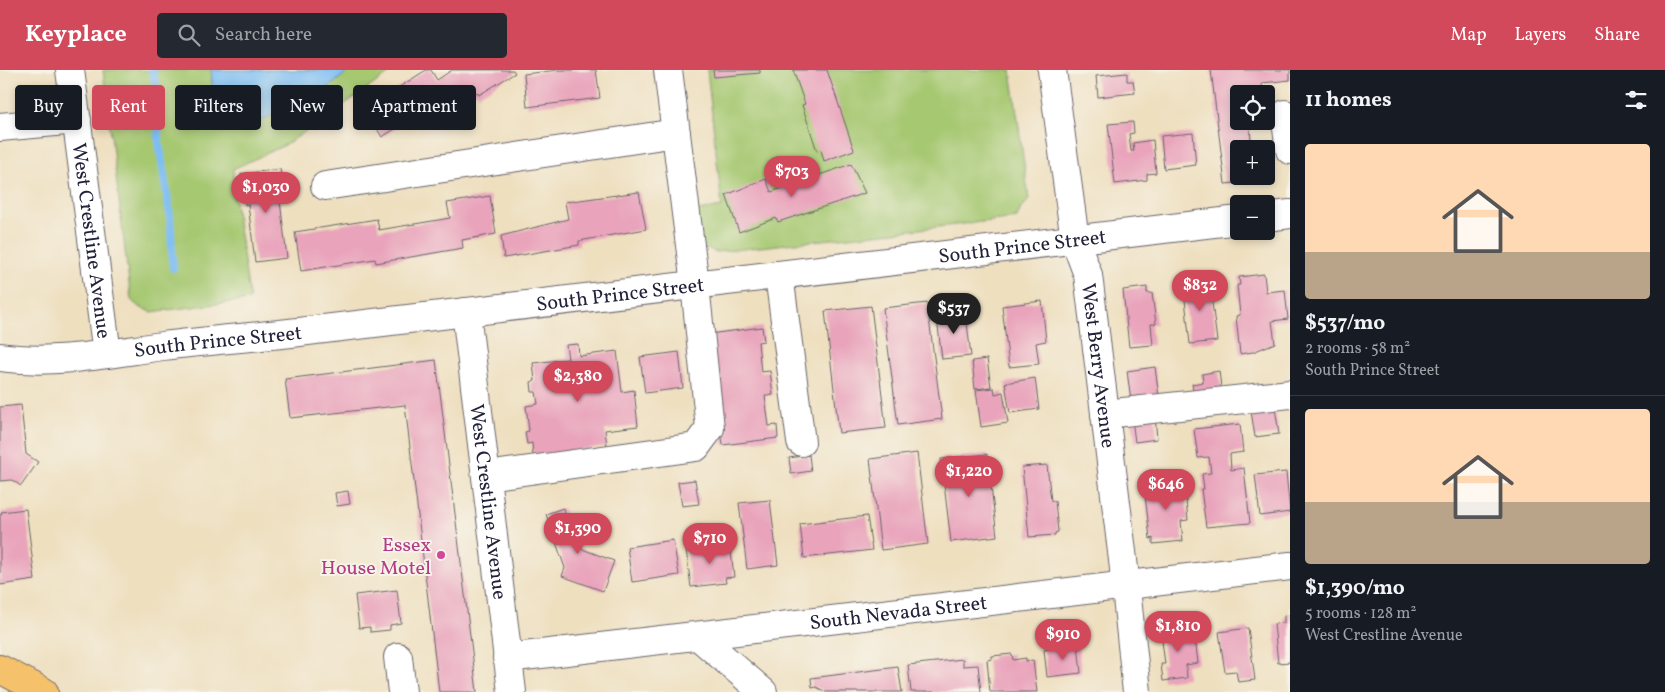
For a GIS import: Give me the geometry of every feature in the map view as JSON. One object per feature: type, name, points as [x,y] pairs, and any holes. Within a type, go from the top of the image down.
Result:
[{"type":"highway","points":[[0,669],[44,692]]},
{"type":"street","name":"West Crestline Avenue","points":[[70,70],[72,85]]},
{"type":"street","points":[[486,476],[696,447],[710,428],[696,285],[668,70]]},
{"type":"street","name":"West Berry Avenue","points":[[1052,70],[1075,240],[1088,275],[1137,692]]},
{"type":"street","points":[[1285,114],[1290,150]]},
{"type":"street","name":"West Crestline Avenue","points":[[78,130],[107,354]]},
{"type":"street","points":[[325,186],[676,133]]},
{"type":"street","points":[[1275,216],[1290,214]]},
{"type":"street","name":"South Prince Street","points":[[0,357],[35,359],[107,354],[1230,221]]},
{"type":"street","points":[[779,275],[801,442]]},
{"type":"street","name":"West Crestline Avenue","points":[[466,312],[512,692]]},
{"type":"street","points":[[1105,414],[1290,394]]},
{"type":"street","name":"South Nevada Street","points":[[507,658],[1290,566]]},
{"type":"street","points":[[698,636],[763,692]]},
{"type":"street","points":[[398,657],[402,692]]},
{"type":"green space","points":[[103,70],[394,70],[372,85],[353,85],[353,98],[343,105],[343,85],[271,85],[271,130],[307,130],[287,144],[233,169],[234,196],[250,300],[151,312],[139,307],[131,300],[110,130],[165,130],[165,85],[105,85]]},
{"type":"green space","points":[[707,70],[1011,70],[1029,200],[1021,208],[1017,218],[716,252],[697,244],[698,211],[722,207]]},
{"type":"water","points":[[211,70],[350,70],[331,85],[271,85],[271,116],[261,120],[261,85],[212,85]]},
{"type":"building","points":[[426,70],[431,70],[437,80],[452,70],[513,70],[515,73],[479,95],[476,93],[476,85],[403,85]]},
{"type":"building","points":[[558,70],[596,70],[600,98],[527,107],[524,74]]},
{"type":"building","points":[[713,70],[760,70],[760,73],[714,77]]},
{"type":"building","points":[[793,70],[827,70],[854,150],[824,161],[821,150],[817,151],[802,105],[805,104]]},
{"type":"building","points":[[1211,70],[1290,70],[1290,80],[1262,83],[1262,85],[1230,85],[1230,130],[1250,130],[1251,140],[1230,140],[1230,184],[1225,184]]},
{"type":"building","points":[[1127,73],[1127,81],[1133,81],[1135,93],[1098,97],[1096,76]]},
{"type":"building","points":[[1133,122],[1134,133],[1129,134],[1131,151],[1134,151],[1133,143],[1153,140],[1156,173],[1147,174],[1147,180],[1115,184],[1108,124]]},
{"type":"building","points":[[378,130],[393,130],[382,137]]},
{"type":"building","points":[[1193,133],[1196,165],[1164,169],[1161,136]]},
{"type":"building","points":[[851,164],[865,193],[778,222],[776,218],[739,232],[726,195],[766,179],[771,192]]},
{"type":"building","points":[[280,169],[284,200],[280,201],[287,258],[255,262],[248,204],[245,205],[241,174]]},
{"type":"building","points":[[639,192],[646,229],[579,241],[579,245],[504,258],[501,236],[568,219],[565,202]]},
{"type":"building","points":[[490,196],[496,234],[462,240],[463,248],[376,263],[375,259],[301,271],[295,232],[377,219],[379,230],[450,218],[447,203]]},
{"type":"building","points":[[1264,274],[1266,292],[1285,290],[1288,319],[1272,321],[1275,343],[1253,352],[1240,354],[1236,316],[1240,315],[1237,285],[1240,285],[1239,277]]},
{"type":"building","points":[[1207,279],[1208,287],[1210,287],[1217,341],[1190,344],[1183,282]]},
{"type":"building","points":[[1147,287],[1147,293],[1152,293],[1156,324],[1151,324],[1153,345],[1129,347],[1123,290]]},
{"type":"building","points":[[1042,301],[1046,341],[1036,343],[1039,364],[1009,367],[1002,306]]},
{"type":"building","points":[[927,303],[942,419],[898,425],[883,308]]},
{"type":"building","points":[[871,306],[886,428],[839,433],[825,311]]},
{"type":"building","points":[[958,308],[959,316],[966,315],[971,356],[942,359],[937,319],[946,317],[945,310]]},
{"type":"building","points":[[762,327],[764,341],[758,342],[761,372],[770,371],[773,395],[765,396],[769,426],[777,425],[778,438],[723,445],[709,334]]},
{"type":"building","points":[[578,344],[579,356],[617,351],[622,392],[634,390],[638,426],[605,430],[607,446],[533,456],[532,443],[527,444],[525,432],[529,431],[526,406],[538,404],[536,392],[532,392],[531,382],[535,381],[533,363],[568,359],[566,345]]},
{"type":"building","points":[[679,352],[683,388],[645,393],[640,357]]},
{"type":"building","points":[[987,359],[991,387],[975,389],[972,361]]},
{"type":"building","name":"Essex House Motel","points":[[436,360],[477,692],[439,692],[405,405],[290,418],[285,379]]},
{"type":"building","points":[[1155,367],[1159,397],[1131,401],[1127,371]]},
{"type":"building","points":[[1219,371],[1222,395],[1194,399],[1192,384],[1203,382],[1202,374]]},
{"type":"building","points":[[1035,378],[1039,409],[1010,413],[1005,383]]},
{"type":"building","points":[[994,388],[995,394],[1003,392],[1008,423],[981,427],[976,390]]},
{"type":"building","points":[[21,405],[26,454],[38,462],[21,486],[12,480],[0,481],[0,407]]},
{"type":"building","points":[[1275,408],[1279,434],[1255,437],[1251,411]]},
{"type":"building","points":[[1155,416],[1157,439],[1135,442],[1132,419]]},
{"type":"building","points":[[1240,424],[1243,452],[1230,454],[1231,470],[1244,468],[1250,523],[1206,527],[1201,489],[1204,489],[1202,474],[1211,473],[1209,457],[1198,458],[1194,429]]},
{"type":"building","points":[[917,453],[928,544],[881,550],[870,459]]},
{"type":"building","points":[[987,454],[997,536],[951,542],[941,459]]},
{"type":"building","points":[[809,455],[811,471],[791,474],[789,458]]},
{"type":"building","points":[[1047,465],[1051,501],[1055,501],[1058,532],[1055,535],[1029,537],[1022,467]]},
{"type":"building","points":[[1286,472],[1290,512],[1260,516],[1255,475]]},
{"type":"building","points":[[695,480],[699,504],[682,506],[678,482]]},
{"type":"building","points":[[1184,480],[1188,520],[1181,521],[1183,541],[1153,544],[1153,538],[1150,539],[1144,485]]},
{"type":"building","points":[[348,491],[350,504],[337,506],[335,493]]},
{"type":"building","points":[[770,500],[778,565],[747,569],[739,503]]},
{"type":"building","points":[[563,508],[577,547],[614,561],[603,591],[562,576],[565,568],[546,514]]},
{"type":"building","points":[[26,509],[35,580],[0,585],[1,512]]},
{"type":"building","points":[[867,516],[872,550],[804,558],[800,524]]},
{"type":"building","points":[[673,540],[679,575],[632,582],[627,547]]},
{"type":"building","points":[[730,543],[734,577],[725,578],[726,583],[691,587],[686,549]]},
{"type":"building","points":[[397,590],[401,623],[390,625],[390,630],[370,632],[370,627],[359,628],[355,595]]},
{"type":"building","points":[[1290,615],[1290,662],[1278,663],[1274,624],[1284,623],[1284,616]]},
{"type":"building","points":[[1185,624],[1186,631],[1194,630],[1198,663],[1186,665],[1187,678],[1163,681],[1161,664],[1165,664],[1161,633],[1174,632],[1173,626]]},
{"type":"building","points":[[1248,628],[1255,680],[1238,682],[1236,671],[1225,672],[1219,632]]},
{"type":"building","points":[[1078,645],[1081,673],[1047,677],[1044,650]]},
{"type":"building","points":[[1012,654],[1013,660],[1026,658],[1026,661],[1033,660],[1037,692],[990,692],[987,660],[992,659],[992,656]]},
{"type":"building","points":[[963,659],[963,666],[978,665],[981,692],[911,692],[908,665]]},
{"type":"building","points":[[898,667],[902,692],[826,692],[816,687],[812,688],[811,678]]},
{"type":"waterway","points":[[152,70],[160,100],[158,135],[170,215],[173,268]]},
{"type":"place","name":"Essex House Motel","points":[[441,555]]}]
